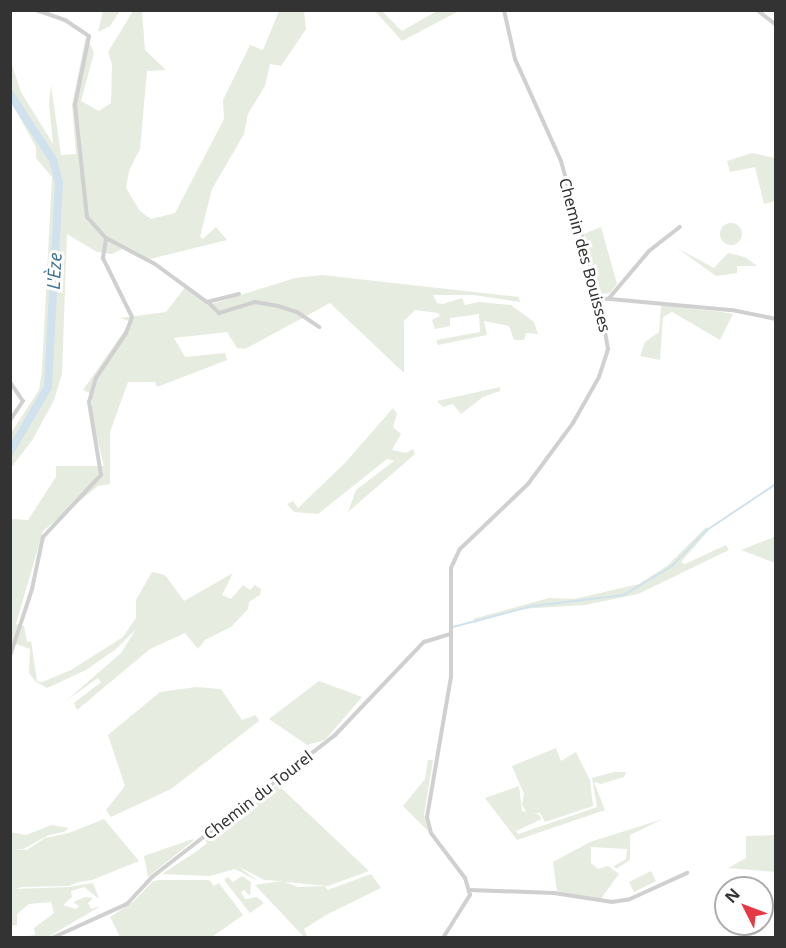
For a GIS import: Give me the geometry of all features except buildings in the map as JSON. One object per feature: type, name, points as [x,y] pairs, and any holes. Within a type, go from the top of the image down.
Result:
[{"type":"street","points":[[36,10],[69,22],[89,36],[76,112],[83,153],[87,217],[106,238],[155,264],[219,313],[255,302],[297,312],[319,327]]},
{"type":"street","name":"Chemin des Bouisses","points":[[470,890],[465,878],[431,833],[427,817],[451,677],[450,634],[454,556],[528,484],[573,423],[594,387],[608,349],[599,298],[555,142],[515,59],[504,10]]},
{"type":"street","points":[[757,10],[776,25]]},
{"type":"street","points":[[610,297],[649,251],[680,227]]},
{"type":"street","points":[[10,656],[32,589],[43,537],[101,475],[88,402],[96,378],[126,333],[132,317],[103,258],[106,238]]},
{"type":"street","points":[[207,302],[239,294]]},
{"type":"street","points":[[599,298],[610,297],[732,310],[776,319]]},
{"type":"street","points":[[10,382],[23,401],[10,420]]},
{"type":"street","name":"Chemin du Tourel","points":[[52,938],[128,904],[152,878],[335,735],[424,642],[450,634]]},
{"type":"street","points":[[443,938],[468,902],[470,890],[554,893],[612,902],[630,899],[687,873]]},
{"type":"street","points":[[10,874],[10,891]]},
{"type":"shaded area","points":[[103,11],[120,11],[110,26],[98,32]]},
{"type":"shaded area","points":[[133,11],[142,11],[145,50],[166,70],[147,71],[140,149],[129,171],[126,188],[140,211],[151,219],[175,213],[224,119],[223,100],[250,45],[263,50],[279,11],[304,11],[306,29],[281,66],[270,64],[265,86],[248,114],[244,134],[212,189],[200,237],[203,239],[216,227],[227,240],[150,259],[124,248],[112,254],[97,252],[67,234],[62,374],[54,400],[33,439],[11,468],[11,433],[39,390],[42,369],[52,177],[36,158],[36,147],[11,102],[10,59],[21,92],[53,144],[49,104],[51,85],[61,155],[76,154],[72,105],[86,36],[94,53],[81,101],[99,111],[111,103],[112,64],[108,52]]},
{"type":"shaded area","points":[[375,11],[382,11],[402,31],[435,12],[457,12],[402,41]]},
{"type":"shaded area","points":[[752,153],[775,158],[775,201],[764,204],[755,167],[730,172],[727,161]]},
{"type":"shaded area","points":[[731,223],[739,226],[742,234],[739,242],[731,245],[723,242],[720,234],[723,226]]},
{"type":"shaded area","points":[[601,227],[617,284],[610,293],[601,294],[584,234]]},
{"type":"shaded area","points":[[677,248],[714,268],[728,253],[745,257],[757,266],[737,266],[737,273],[716,276]]},
{"type":"shaded area","points":[[322,275],[519,297],[520,302],[474,295],[433,295],[437,303],[443,304],[462,298],[465,305],[479,302],[511,305],[534,322],[538,334],[526,333],[524,340],[514,340],[509,326],[484,321],[487,335],[438,345],[436,340],[480,332],[479,314],[450,318],[450,326],[435,329],[432,320],[440,316],[438,313],[415,310],[404,321],[404,373],[330,303],[245,349],[237,348],[227,332],[174,338],[185,357],[225,353],[227,360],[157,387],[155,382],[128,382],[110,432],[110,484],[98,486],[43,531],[16,624],[24,626],[27,642],[31,641],[37,681],[42,682],[71,670],[123,637],[136,618],[136,600],[152,572],[165,575],[184,601],[233,573],[222,595],[231,599],[243,585],[250,590],[255,585],[261,589],[260,595],[249,602],[248,609],[231,627],[205,640],[198,649],[185,633],[150,649],[77,710],[74,703],[101,682],[98,678],[67,700],[121,653],[136,629],[116,649],[86,670],[47,688],[35,681],[29,673],[30,649],[11,642],[11,524],[13,519],[28,520],[56,477],[56,466],[104,466],[91,415],[92,394],[83,390],[127,327],[129,321],[120,318],[166,312],[186,286],[212,304],[295,278]]},
{"type":"shaded area","points":[[661,305],[733,314],[720,340],[672,312],[663,317],[660,360],[640,356],[645,342],[659,332]]},
{"type":"shaded area","points":[[500,387],[500,391],[483,397],[461,414],[453,404],[443,407],[437,401]]},
{"type":"shaded area","points":[[393,408],[397,414],[393,427],[401,434],[392,450],[406,453],[413,449],[415,454],[348,512],[356,490],[394,461],[387,459],[318,514],[294,512],[287,504],[293,501],[298,508],[345,463]]},
{"type":"shaded area","points":[[706,527],[709,530],[681,562],[685,564],[726,545],[729,550],[638,594],[585,605],[520,609],[474,623],[473,619],[549,598],[574,599],[639,584],[667,566]]},
{"type":"shaded area","points":[[775,535],[775,563],[741,550],[772,538]]},
{"type":"shaded area","points":[[319,681],[362,697],[325,740],[307,745],[269,719]]},
{"type":"shaded area","points":[[196,687],[221,689],[242,720],[256,715],[259,721],[171,789],[111,817],[106,810],[125,786],[108,735],[160,692]]},
{"type":"shaded area","points":[[556,748],[561,761],[576,752],[590,780],[593,806],[545,822],[540,813],[527,813],[522,805],[524,794],[512,766]]},
{"type":"shaded area","points":[[428,760],[433,760],[424,815],[429,832],[403,806],[425,779]]},
{"type":"shaded area","points":[[614,772],[626,772],[624,777],[601,784],[594,782],[605,810],[517,840],[485,798],[519,786],[522,811],[538,814],[542,819],[516,831],[518,834],[597,807],[592,778]]},
{"type":"shaded area","points":[[277,784],[369,871],[328,886],[285,882],[298,887],[325,886],[328,890],[371,874],[381,888],[326,915],[304,929],[307,936],[304,937],[255,885],[282,881],[264,880],[238,866],[258,881],[235,869],[210,876],[162,874],[197,851],[207,843],[205,840]]},
{"type":"shaded area","points":[[104,819],[139,861],[92,880],[68,886],[15,889],[68,887],[93,883],[99,899],[84,887],[71,891],[72,897],[63,905],[76,909],[79,906],[73,902],[85,897],[93,898],[88,903],[91,909],[101,906],[48,937],[20,937],[35,935],[34,928],[54,913],[51,902],[29,904],[17,914],[17,925],[11,926],[10,832],[26,835],[52,825],[69,828],[64,832],[49,835],[23,849],[13,849],[27,850],[45,838],[69,833]]},
{"type":"shaded area","points":[[663,819],[630,835],[630,860],[616,869],[614,866],[626,859],[627,849],[591,847],[591,863],[598,869],[608,866],[619,874],[600,900],[557,891],[553,862],[590,842]]},
{"type":"shaded area","points":[[775,835],[775,872],[728,868],[746,858],[746,836]]},
{"type":"shaded area","points":[[194,840],[148,877],[144,856]]},
{"type":"shaded area","points":[[651,871],[656,881],[634,892],[629,882]]},
{"type":"shaded area","points":[[242,876],[251,882],[250,896],[244,890],[241,892],[245,899],[257,897],[264,903],[250,913],[224,880],[228,877],[233,882]]},
{"type":"shaded area","points":[[209,880],[214,886],[219,883],[243,915],[212,937],[120,937],[110,917],[133,902],[153,881]]},
{"type":"waterway","name":"L'Èze","points":[[10,94],[53,160],[59,182],[48,387],[10,452]]},
{"type":"waterway","points":[[453,627],[533,606],[624,595],[672,566],[707,530],[776,484]]}]
